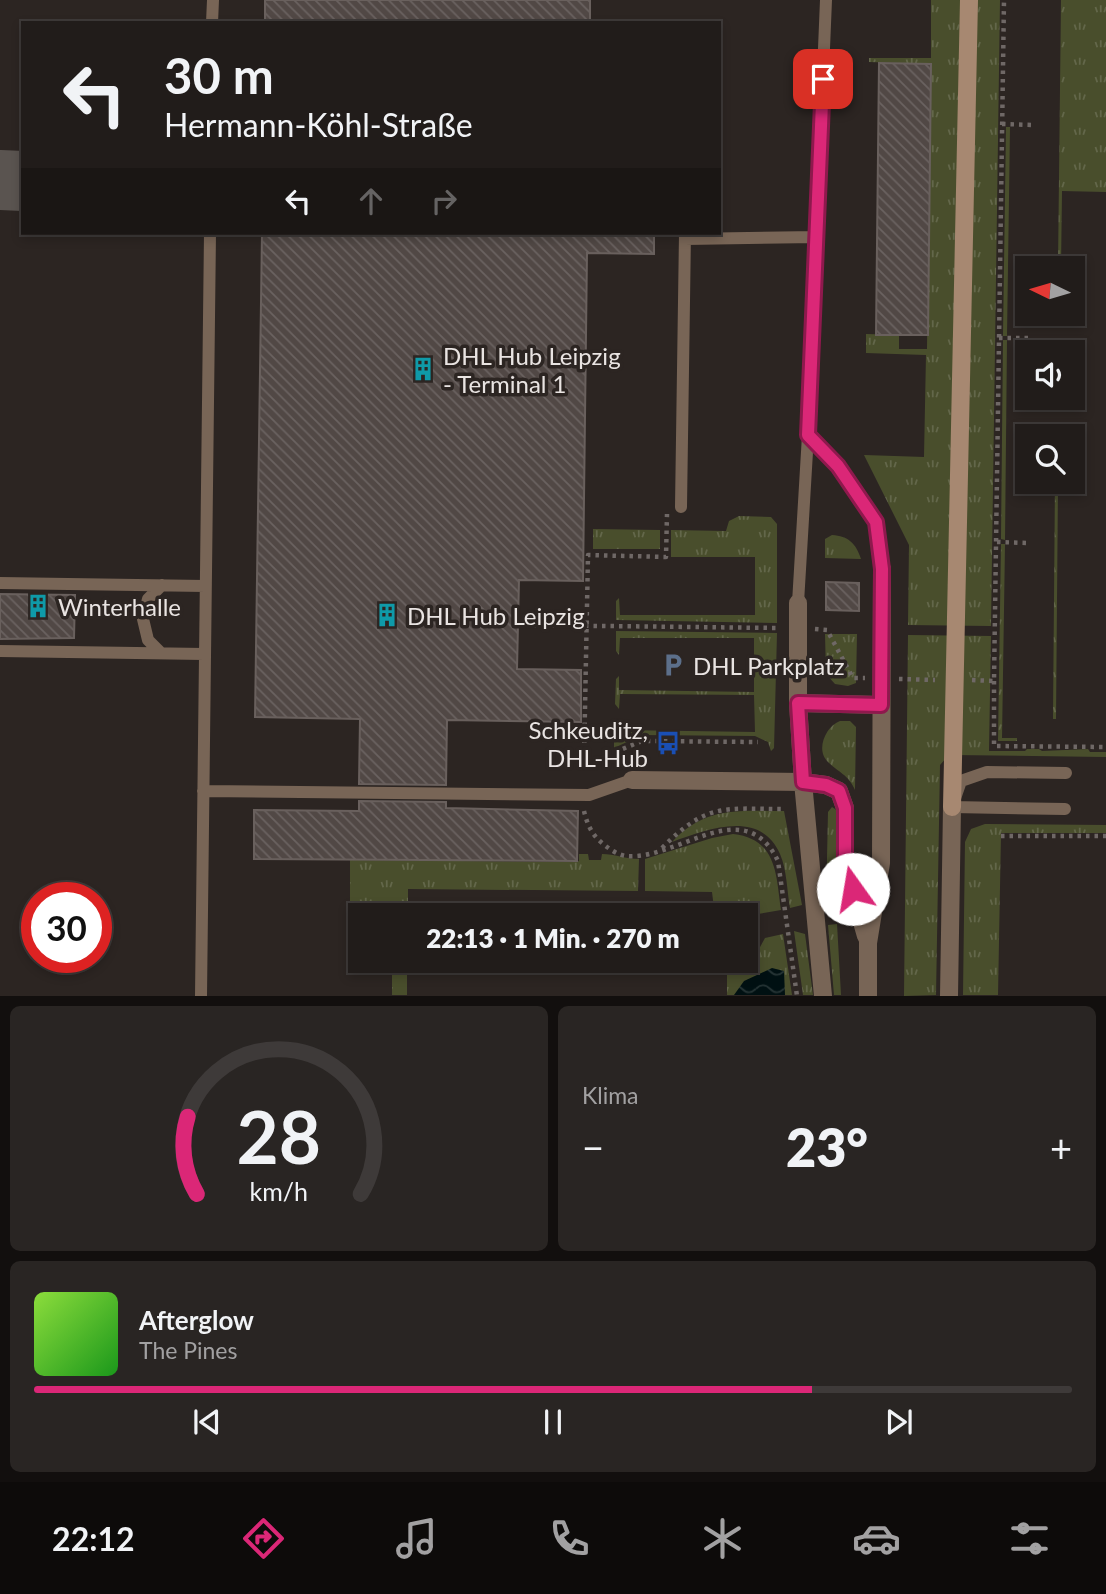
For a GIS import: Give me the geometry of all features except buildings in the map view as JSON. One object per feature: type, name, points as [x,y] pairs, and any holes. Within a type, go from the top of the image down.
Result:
[{"type":"street","points":[[949,996],[969,0]]},
{"type":"street","points":[[868,996],[868,943],[881,863],[882,569]]},
{"type":"street","points":[[798,603],[798,703],[803,782],[823,996]]},
{"type":"street","points":[[798,703],[881,705]]},
{"type":"street","points":[[632,780],[803,782],[826,785],[839,791],[845,808],[845,863],[868,943]]},
{"type":"lane","points":[[212,21],[213,0]]},
{"type":"lane","points":[[798,603],[808,435],[826,0]]},
{"type":"lane","points":[[201,996],[210,235]]},
{"type":"lane","points":[[681,507],[685,236],[816,237]]},
{"type":"lane","points":[[808,435],[838,466],[876,522],[882,569]]},
{"type":"lane","points":[[0,583],[205,586]]},
{"type":"lane","points":[[161,653],[148,640],[144,620],[148,598],[163,585]]},
{"type":"lane","points":[[0,651],[204,654]]},
{"type":"lane","points":[[1065,809],[952,807],[961,780],[987,772],[1066,773]]},
{"type":"lane","points":[[203,791],[589,795],[632,780]]},
{"type":"path","points":[[1004,0],[995,746],[1106,747]]},
{"type":"path","points":[[1002,124],[1034,125]]},
{"type":"path","points":[[999,338],[1031,338]]},
{"type":"path","points":[[584,760],[587,752],[588,555],[666,556],[667,507],[681,507]]},
{"type":"path","points":[[997,542],[1029,543]]},
{"type":"path","points":[[517,625],[827,630],[853,678],[942,680]]},
{"type":"path","points":[[967,680],[994,681]]},
{"type":"path","points":[[615,752],[642,741],[758,742]]},
{"type":"path","points":[[583,806],[596,838],[610,850],[626,856],[647,854],[705,834],[730,830],[744,831],[759,837],[771,848],[778,862],[797,996]]},
{"type":"path","points":[[660,850],[682,828],[701,816],[724,808],[784,809]]},
{"type":"path","points":[[1000,835],[1106,836]]},
{"type":"green space","points":[[931,0],[1000,0],[991,626],[908,625],[909,545],[864,455],[924,457],[926,355],[866,353],[866,334],[899,335],[899,349],[927,349],[931,64],[869,62],[869,58],[931,58]]},
{"type":"green space","points":[[1061,0],[1106,0],[1106,192],[1062,191],[1061,256],[1058,256]]},
{"type":"green space","points":[[1006,127],[1010,127],[1007,336],[1003,336]]},
{"type":"green space","points":[[1003,340],[1007,340],[1005,540],[1001,539]]},
{"type":"green space","points":[[1055,494],[1058,494],[1056,719],[1053,719]]},
{"type":"green space","points":[[739,516],[771,517],[777,524],[777,623],[616,620],[616,601],[619,598],[620,615],[755,615],[755,557],[671,557],[671,530],[726,531],[729,521]]},
{"type":"green space","points":[[593,529],[660,530],[660,549],[593,549]]},
{"type":"green space","points":[[832,535],[851,541],[861,559],[825,558],[825,539]]},
{"type":"green space","points":[[1001,544],[1005,544],[1002,738],[1017,738],[1017,741],[998,741]]},
{"type":"green space","points":[[616,631],[777,633],[774,748],[771,751],[768,742],[755,736],[642,735],[614,748],[614,736],[619,736],[619,730],[755,732],[754,695],[620,694],[619,709],[615,704],[616,679],[619,676],[619,690],[754,692],[754,638],[620,638],[619,655],[616,651]]},
{"type":"green space","points":[[825,634],[857,634],[856,683],[848,686],[835,684],[826,674]]},
{"type":"green space","points":[[908,635],[991,636],[989,751],[1088,749],[1090,752],[1106,752],[1106,757],[954,755],[947,757],[940,765],[936,995],[904,996]]},
{"type":"green space","points":[[840,721],[850,721],[856,727],[855,790],[846,777],[828,762],[822,751],[830,728]]},
{"type":"green space","points":[[832,807],[838,811],[837,909],[827,909],[828,812]]},
{"type":"green space","points":[[738,811],[784,811],[802,905],[790,908],[780,854],[771,840],[759,831],[731,826],[700,832],[672,842],[684,830],[710,816]]},
{"type":"green space","points":[[985,824],[1106,825],[1106,833],[1001,833],[998,995],[963,995],[965,842],[971,829]]},
{"type":"green space","points":[[733,834],[747,837],[766,851],[775,871],[781,910],[758,914],[758,903],[713,903],[712,892],[645,891],[645,859]]},
{"type":"green space","points":[[579,854],[588,854],[589,860],[601,860],[602,854],[639,859],[638,891],[408,889],[408,903],[350,903],[350,860],[579,861]]},
{"type":"green space","points":[[837,924],[841,995],[834,995],[828,925]]},
{"type":"green space","points":[[794,931],[805,934],[813,995],[803,995]]},
{"type":"green space","points":[[783,934],[792,995],[727,995],[727,973],[758,973],[758,950],[765,938]]},
{"type":"green space","points":[[392,973],[407,973],[407,995],[392,995]]},
{"type":"water","points":[[772,968],[784,971],[785,995],[734,995],[744,981]]},
{"type":"taxiway","points":[[0,180],[21,181]]},
{"type":"place","name":"DHL Hub Leipzig - Terminal 1","points":[[423,369]]},
{"type":"place","name":"Winterhalle","points":[[38,606]]},
{"type":"place","name":"DHL Hub Leipzig","points":[[387,615]]},
{"type":"place","name":"DHL Parkplatz","points":[[673,665]]},
{"type":"place","name":"Schkeuditz, DHL-Hub","points":[[668,743]]},
{"type":"route","points":[[823,79],[808,435],[838,466],[876,522],[882,569],[881,705],[798,703],[803,782],[826,785],[839,791],[845,808],[845,863],[853,889]]}]
